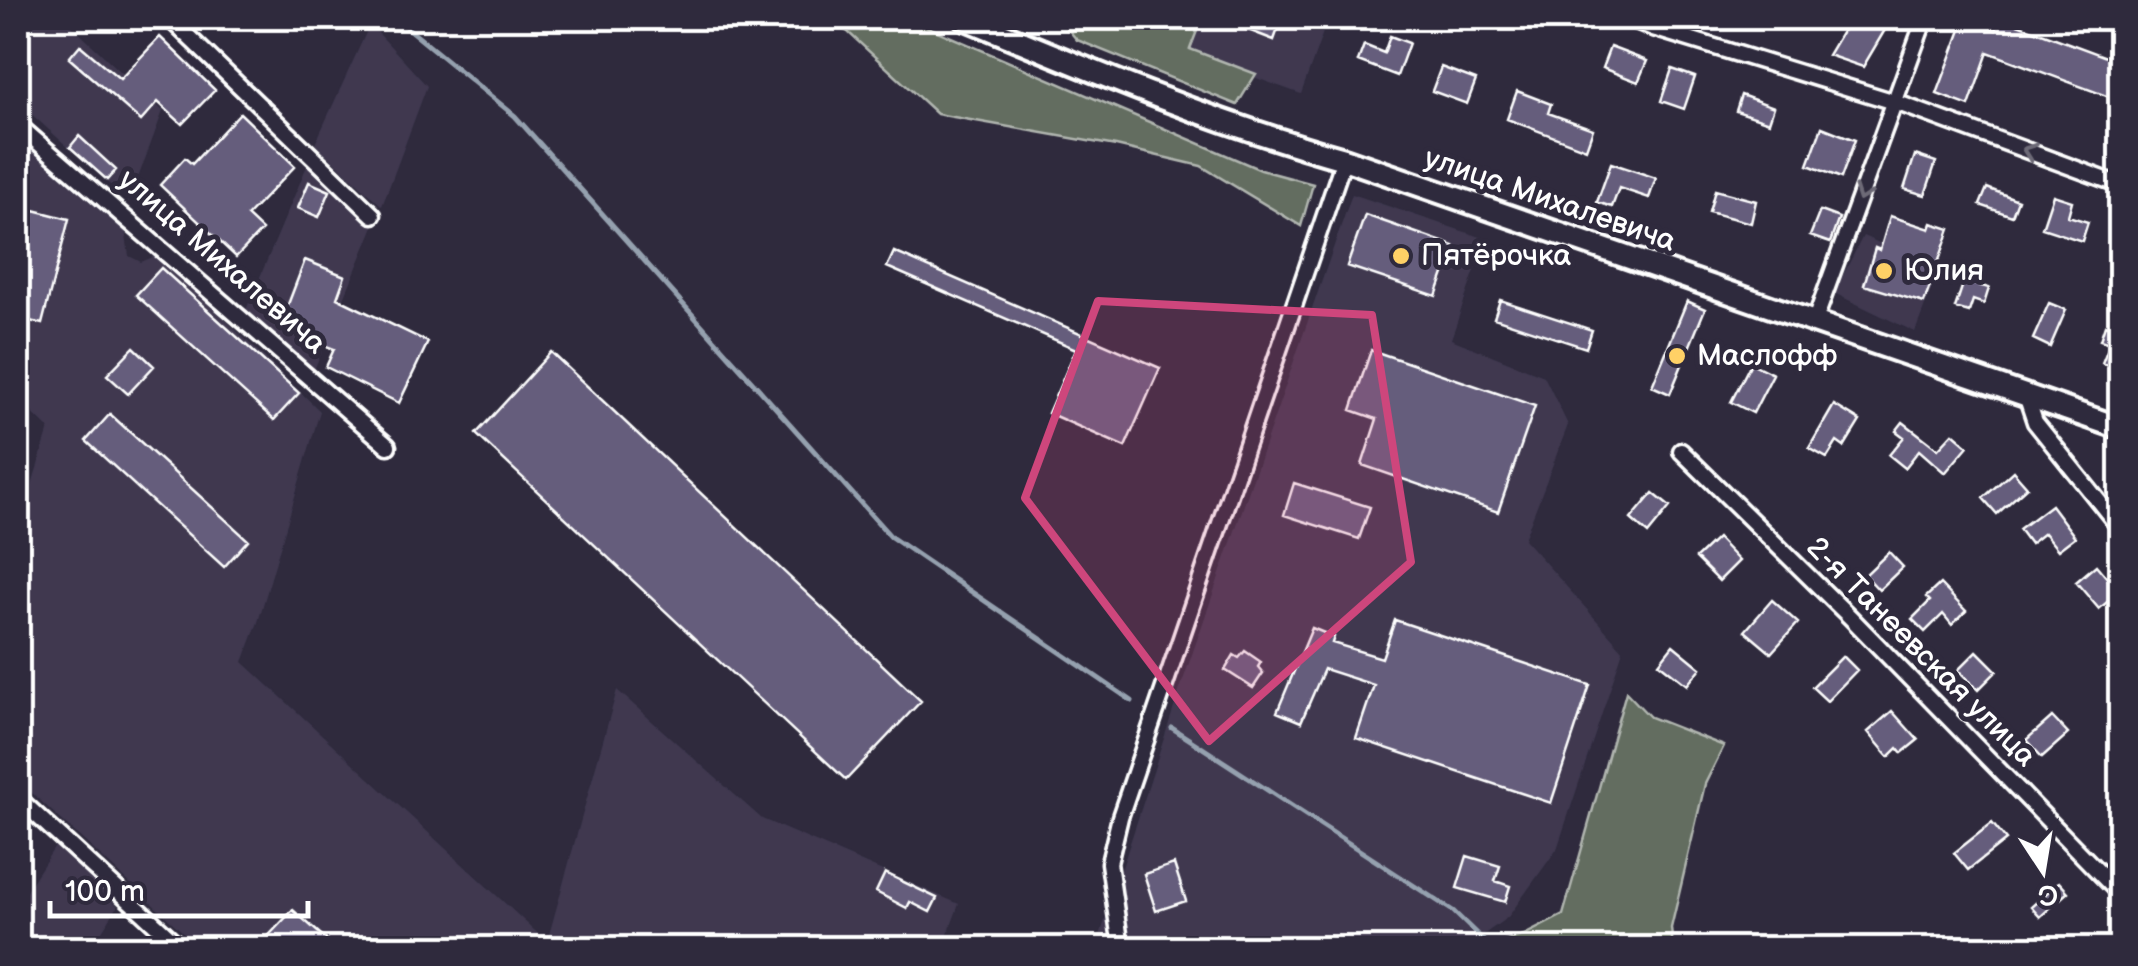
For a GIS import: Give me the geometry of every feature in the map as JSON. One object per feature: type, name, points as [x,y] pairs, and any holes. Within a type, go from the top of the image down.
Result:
[{"type":"street","points":[[169,18],[373,214]]},
{"type":"street","name":"улица Михалевича","points":[[964,18],[1105,78],[1259,133],[2120,428]]},
{"type":"street","points":[[1629,18],[1895,102],[2120,185]]},
{"type":"street","points":[[1814,324],[1925,18]]},
{"type":"street","name":"улица Михалевича","points":[[18,124],[388,446]]},
{"type":"street","points":[[1120,948],[1110,863],[1120,817],[1344,160]]},
{"type":"street","points":[[2027,398],[2035,422],[2120,528]]},
{"type":"street","name":"2-я Танеевская улица","points":[[1681,451],[1850,616],[2120,894]]},
{"type":"street","points":[[18,798],[181,948]]},
{"type":"highlighted area","points":[[1098,301],[1372,315],[1411,562],[1209,741],[1025,498]]},
{"type":"shaded area","points":[[36,18],[63,18],[163,111],[129,202],[18,102],[18,37],[28,47]]},
{"type":"shaded area","points":[[1197,18],[1328,18],[1301,94],[1186,53]]},
{"type":"shaded area","points":[[370,24],[427,86],[382,206],[315,144]]},
{"type":"shaded area","points":[[18,132],[125,229],[129,256],[141,262],[158,255],[320,411],[243,662],[547,942],[617,690],[762,819],[959,904],[943,948],[200,948],[18,780],[18,530],[49,429],[18,399]]},
{"type":"shaded area","points":[[309,161],[374,226],[314,370],[246,310]]},
{"type":"shaded area","points":[[1352,194],[1486,239],[1451,339],[1544,376],[1568,425],[1524,539],[1623,650],[1557,849],[1508,917],[1465,948],[1096,948],[1180,689]]},
{"type":"shaded area","points":[[1863,236],[1939,269],[1915,332],[1834,293]]},
{"type":"shaded area","points":[[56,845],[118,906],[91,948],[18,948],[18,904]]},
{"type":"green space","points":[[821,18],[907,18],[1261,170],[1313,184],[1301,226],[1201,166],[1116,146],[937,114],[848,32]]},
{"type":"green space","points":[[1066,18],[1202,18],[1190,49],[1256,74],[1237,105],[1077,40],[1067,28]]},
{"type":"green space","points":[[1626,692],[1650,717],[1724,746],[1705,784],[1671,928],[1673,948],[1481,948],[1524,935],[1563,915]]},
{"type":"building","points":[[1217,18],[1282,18],[1274,40]]},
{"type":"building","points":[[1850,18],[1892,18],[1863,67],[1828,55]]},
{"type":"building","points":[[2001,18],[2120,62],[2120,101],[1988,52],[1969,106],[1937,94],[1965,19],[1996,30]]},
{"type":"building","points":[[1390,36],[1409,43],[1397,76],[1358,61],[1364,45],[1384,53]]},
{"type":"building","points":[[160,37],[215,90],[182,124],[158,102],[141,121],[69,58],[80,45],[120,79]]},
{"type":"building","points":[[1610,47],[1647,61],[1638,82],[1602,68]]},
{"type":"building","points":[[1441,67],[1476,80],[1467,104],[1432,91]]},
{"type":"building","points":[[1672,69],[1695,77],[1684,109],[1661,101]]},
{"type":"building","points":[[1517,91],[1551,104],[1548,113],[1593,129],[1586,149],[1507,119]]},
{"type":"building","points":[[1741,95],[1774,107],[1769,122],[1736,111]]},
{"type":"building","points":[[240,113],[295,166],[247,216],[262,230],[236,257],[160,185],[185,158],[192,164]]},
{"type":"building","points":[[1822,127],[1855,140],[1841,178],[1808,165]]},
{"type":"building","points":[[79,136],[116,170],[107,180],[70,147]]},
{"type":"building","points":[[1915,155],[1936,162],[1925,195],[1904,189]]},
{"type":"building","points":[[1611,163],[1656,178],[1649,198],[1619,188],[1612,207],[1597,202]]},
{"type":"building","points":[[309,182],[330,191],[319,217],[298,208]]},
{"type":"building","points":[[1987,188],[2018,200],[2012,216],[1980,205]]},
{"type":"building","points":[[1715,190],[1756,201],[1751,223],[1709,212]]},
{"type":"building","points":[[2053,195],[2072,201],[2068,216],[2088,222],[2082,241],[2042,228]]},
{"type":"building","points":[[18,206],[69,219],[42,324],[18,318]]},
{"type":"building","points":[[1820,211],[1839,218],[1830,243],[1810,236]]},
{"type":"building","name":"Пятёрочка","points":[[1365,215],[1454,246],[1436,296],[1347,266]]},
{"type":"building","points":[[1890,216],[1930,229],[1932,223],[1950,229],[1924,303],[1864,285]]},
{"type":"building","points":[[894,252],[1160,368],[1125,447],[1048,413],[1076,349],[887,267]]},
{"type":"building","points":[[305,260],[345,276],[337,298],[428,342],[399,403],[326,367],[334,349],[279,328]]},
{"type":"building","points":[[161,268],[299,393],[274,420],[136,295]]},
{"type":"building","points":[[1964,281],[1989,288],[1984,304],[1973,300],[1969,312],[1955,308]]},
{"type":"building","points":[[1500,300],[1592,330],[1586,348],[1494,318]]},
{"type":"building","points":[[1687,301],[1705,309],[1670,394],[1652,386]]},
{"type":"building","points":[[2049,303],[2066,310],[2050,347],[2033,339]]},
{"type":"building","points":[[2119,318],[2120,355],[2116,368],[2102,363],[2110,343],[2100,340],[2105,325],[2115,329]]},
{"type":"building","points":[[134,347],[154,366],[128,394],[107,375]]},
{"type":"building","points":[[1371,350],[1535,406],[1498,512],[1362,465],[1377,419],[1351,410]]},
{"type":"building","points":[[551,352],[921,701],[846,780],[476,434]]},
{"type":"building","points":[[1751,363],[1773,374],[1753,413],[1731,402]]},
{"type":"building","points":[[1834,405],[1860,421],[1844,447],[1837,442],[1827,458],[1809,448]]},
{"type":"building","points":[[110,414],[248,540],[224,567],[86,441]]},
{"type":"building","points":[[1903,422],[1938,449],[1953,433],[1968,446],[1945,473],[1919,450],[1905,468],[1889,455],[1904,437],[1896,431]]},
{"type":"building","points":[[2013,471],[2027,487],[1997,514],[1983,498]]},
{"type":"building","points":[[1294,483],[1370,507],[1359,539],[1284,515]]},
{"type":"building","points":[[1653,493],[1670,507],[1648,534],[1631,519]]},
{"type":"building","points":[[2051,505],[2075,537],[2058,550],[2044,533],[2030,544],[2019,529]]},
{"type":"building","points":[[1717,538],[1739,561],[1719,581],[1696,558]]},
{"type":"building","points":[[1889,552],[1903,567],[1879,590],[1865,575]]},
{"type":"building","points":[[2096,565],[2119,592],[2099,609],[2076,582]]},
{"type":"building","points":[[1940,584],[1966,611],[1952,625],[1943,614],[1925,632],[1912,619]]},
{"type":"building","points":[[1772,600],[1798,623],[1771,653],[1745,631]]},
{"type":"building","points":[[1395,620],[1590,685],[1551,803],[1356,738],[1374,685],[1324,669],[1301,722],[1277,712],[1312,628],[1334,637],[1332,643],[1382,658]]},
{"type":"building","points":[[1673,645],[1701,668],[1687,685],[1659,663]]},
{"type":"building","points":[[1245,651],[1261,662],[1258,667],[1263,673],[1253,688],[1225,670],[1234,655],[1239,658]]},
{"type":"building","points":[[1977,651],[1997,671],[1978,690],[1958,670]]},
{"type":"building","points":[[1843,656],[1857,670],[1827,701],[1812,687]]},
{"type":"building","points":[[1892,711],[1918,740],[1902,753],[1898,748],[1889,757],[1868,732]]},
{"type":"building","points":[[2052,717],[2068,734],[2042,757],[2026,740]]},
{"type":"building","points":[[1992,823],[2006,840],[1968,870],[1954,853]]},
{"type":"building","points":[[1467,856],[1500,866],[1495,881],[1510,886],[1505,902],[1457,888]]},
{"type":"building","points":[[1174,864],[1186,901],[1156,911],[1144,874]]},
{"type":"building","points":[[885,873],[937,898],[930,912],[910,902],[907,908],[876,892]]},
{"type":"building","points":[[2059,882],[2068,892],[2040,917],[2031,907]]},
{"type":"building","points":[[293,910],[336,948],[257,948]]},
{"type":"waterway","points":[[395,18],[515,116],[891,537],[1132,701]]},
{"type":"waterway","points":[[1172,728],[1453,911],[1491,948]]},
{"type":"place","name":"Пятёрочка","points":[[1401,256]]},
{"type":"place","name":"Юлия","points":[[1884,271]]},
{"type":"place","name":"Маслофф","points":[[1677,356]]}]
